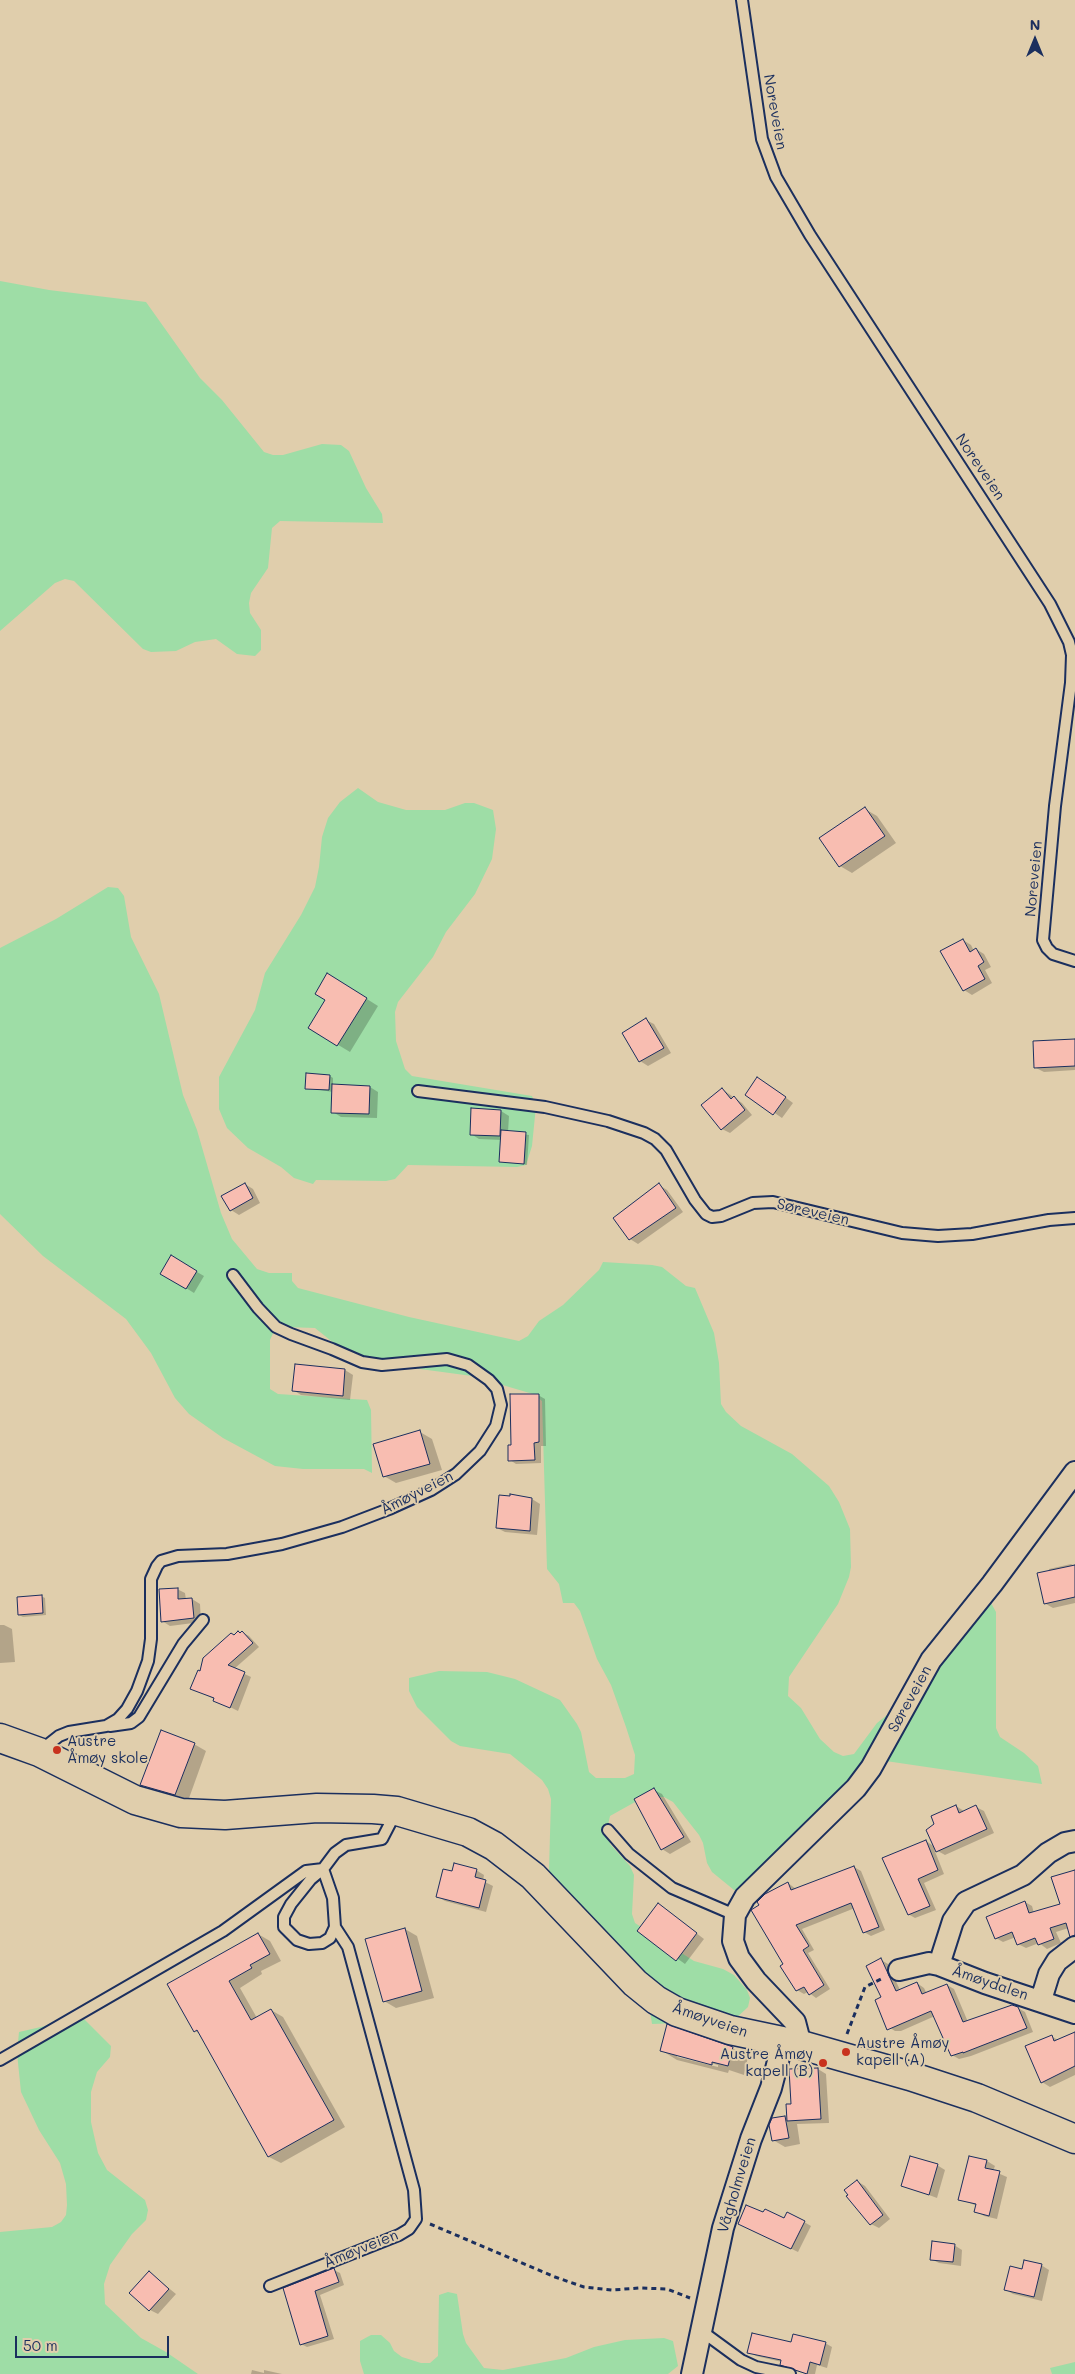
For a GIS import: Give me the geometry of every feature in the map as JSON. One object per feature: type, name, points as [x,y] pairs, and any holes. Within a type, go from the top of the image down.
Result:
[{"type":"main road","name":"Åmøyveien","points":[[0,1738],[39,1752],[135,1800],[181,1813],[225,1815],[317,1808],[397,1811],[468,1832],[508,1856],[533,1876],[635,1983],[656,2000],[677,2012],[730,2030],[840,2056],[976,2098],[1075,2139]]},
{"type":"street","name":"Søreveien","points":[[792,2044],[795,2022],[756,1981],[739,1958],[733,1942],[735,1915],[745,1897],[856,1788],[871,1768],[931,1660],[992,1584],[1075,1472]]},
{"type":"street","name":"Åmøydalen","points":[[939,1965],[953,1921],[966,1902],[1023,1875],[1048,1853],[1075,1841]]},
{"type":"street","name":"Åmøydalen","points":[[1041,2000],[1049,1974],[1057,1961],[1075,1947]]},
{"type":"street","name":"Åmøydalen","points":[[899,1970],[929,1963],[939,1965],[985,1983],[1041,2000],[1075,2013]]},
{"type":"street","name":"Vågholmveien","points":[[692,2374],[723,2228],[751,2138],[771,2088],[792,2044]]},
{"type":"lane","name":"Noreveien","points":[[742,0],[762,139],[766,154],[776,176],[810,235],[1050,604],[1069,642],[1072,654],[1071,683],[1055,806],[1043,940],[1046,948],[1053,954],[1075,961]]},
{"type":"lane","name":"Søreveien","points":[[418,1091],[545,1108],[608,1121],[644,1133],[655,1139],[666,1150],[695,1200],[706,1214],[712,1216],[721,1216],[752,1203],[773,1202],[902,1233],[938,1236],[972,1234],[1048,1220],[1075,1218]]},
{"type":"lane","name":"Åmøyveien","points":[[106,1726],[118,1719],[127,1709],[144,1673],[151,1639],[151,1579],[156,1566],[162,1561],[178,1556],[227,1554],[282,1544],[342,1527],[389,1509],[431,1490],[456,1474],[480,1451],[500,1417],[501,1405],[497,1389],[489,1380],[468,1365],[447,1359],[382,1365],[362,1362],[291,1334],[276,1326],[258,1308],[233,1275]]},
{"type":"lane","name":"Åmøyveien","points":[[39,1752],[59,1736],[69,1732],[131,1723],[139,1717],[183,1644],[203,1620]]},
{"type":"lane","points":[[324,1869],[334,1904],[335,1927],[330,1938],[322,1943],[309,1944],[296,1940],[284,1927],[284,1917],[291,1904],[311,1879],[324,1869],[335,1853],[346,1845],[382,1839],[397,1811]]},
{"type":"lane","points":[[608,1830],[629,1854],[672,1888],[735,1915]]},
{"type":"lane","points":[[0,2060],[223,1931],[306,1871],[324,1869]]},
{"type":"lane","points":[[335,1927],[348,1947],[380,2060],[414,2190],[416,2219]]},
{"type":"lane","name":"Åmøyveien","points":[[270,2286],[400,2235],[409,2229],[416,2219]]},
{"type":"lane","points":[[700,2330],[741,2360],[756,2366],[790,2374]]},
{"type":"path","points":[[840,2056],[864,1987],[899,1970]]},
{"type":"path","points":[[416,2219],[555,2278],[584,2287],[612,2290],[639,2288],[668,2289],[705,2307]]},
{"type":"green space","points":[[0,281],[49,290],[146,302],[200,378],[222,400],[264,452],[273,455],[283,455],[322,444],[341,445],[349,451],[366,488],[382,514],[383,523],[280,521],[272,528],[268,568],[251,593],[249,603],[250,613],[261,630],[261,650],[255,656],[237,654],[216,639],[195,642],[176,651],[151,652],[143,649],[74,581],[65,579],[55,583],[0,631]]},
{"type":"green space","points":[[358,788],[378,802],[406,810],[445,810],[465,803],[474,803],[493,810],[496,829],[492,859],[475,894],[446,932],[433,957],[398,1002],[395,1012],[396,1041],[405,1069],[412,1076],[532,1096],[536,1106],[532,1146],[526,1165],[517,1167],[408,1165],[395,1179],[386,1181],[316,1180],[313,1184],[294,1178],[281,1167],[248,1148],[227,1128],[219,1109],[219,1077],[255,1010],[265,973],[301,915],[315,887],[322,837],[328,818],[340,802]]},
{"type":"green space","points":[[108,887],[118,888],[124,896],[131,937],[159,994],[183,1095],[197,1130],[221,1213],[232,1239],[257,1269],[269,1273],[292,1273],[292,1281],[298,1288],[409,1317],[519,1341],[528,1336],[539,1321],[563,1305],[599,1270],[603,1262],[662,1267],[686,1286],[695,1288],[714,1333],[719,1363],[721,1404],[726,1412],[741,1426],[792,1454],[829,1486],[839,1502],[850,1529],[851,1567],[849,1577],[838,1604],[789,1677],[788,1696],[801,1708],[820,1739],[834,1752],[843,1756],[854,1754],[877,1723],[892,1711],[980,1595],[991,1603],[996,1612],[996,1728],[1000,1737],[1024,1753],[1038,1766],[1042,1784],[879,1760],[755,1896],[734,1890],[712,1872],[707,1863],[703,1843],[699,1835],[673,1802],[664,1797],[644,1797],[610,1816],[608,1825],[610,1844],[630,1866],[634,1875],[632,1914],[635,1923],[694,1961],[723,1969],[734,1975],[747,1990],[750,1998],[748,2007],[733,2021],[652,2024],[650,2011],[544,1899],[549,1870],[551,1799],[548,1789],[542,1780],[510,1754],[460,1746],[451,1741],[417,1707],[409,1691],[409,1678],[439,1671],[487,1672],[515,1679],[560,1700],[581,1732],[589,1772],[596,1778],[625,1778],[634,1774],[635,1755],[626,1727],[611,1685],[597,1659],[580,1611],[574,1603],[563,1603],[559,1584],[547,1569],[542,1401],[533,1394],[472,1376],[383,1364],[345,1352],[315,1328],[285,1327],[275,1329],[270,1340],[270,1389],[278,1394],[367,1400],[371,1410],[372,1473],[364,1469],[303,1469],[275,1466],[223,1438],[189,1414],[175,1398],[151,1353],[126,1319],[43,1256],[0,1214],[0,948],[56,919]]},
{"type":"green space","points":[[77,2009],[84,2019],[111,2046],[110,2057],[97,2072],[91,2092],[91,2122],[98,2153],[107,2170],[145,2200],[148,2210],[146,2220],[132,2234],[110,2265],[104,2284],[105,2304],[141,2338],[166,2352],[198,2374],[0,2374],[0,2232],[52,2227],[61,2222],[66,2215],[67,2205],[66,2184],[60,2163],[39,2130],[21,2092],[17,2053],[19,2032],[45,2026]]},
{"type":"green space","points":[[448,2292],[457,2294],[466,2343],[484,2368],[503,2370],[566,2358],[594,2347],[625,2340],[664,2338],[673,2341],[678,2366],[668,2374],[364,2374],[360,2361],[360,2341],[371,2335],[381,2335],[390,2343],[394,2351],[402,2357],[421,2363],[430,2363],[438,2356],[439,2295]]},
{"type":"green space","points":[[1075,2362],[1075,2374],[1052,2374],[1050,2368]]},
{"type":"building","points":[[865,807],[885,836],[839,867],[819,838]]},
{"type":"building","points":[[963,939],[970,952],[976,948],[984,962],[978,966],[985,979],[963,991],[940,951]]},
{"type":"building","points":[[327,973],[367,998],[337,1046],[308,1028],[325,1000],[315,994]]},
{"type":"building","points":[[646,1018],[664,1048],[639,1062],[622,1033]]},
{"type":"building","points":[[1075,1039],[1075,1066],[1034,1068],[1033,1041]]},
{"type":"building","points":[[306,1073],[330,1075],[329,1090],[305,1089]]},
{"type":"building","points":[[757,1077],[786,1097],[773,1115],[745,1095]]},
{"type":"building","points":[[332,1084],[370,1086],[369,1114],[331,1113]]},
{"type":"building","points":[[722,1088],[731,1099],[734,1096],[745,1110],[721,1130],[701,1105]]},
{"type":"building","points":[[471,1108],[501,1110],[500,1136],[470,1135]]},
{"type":"building","points":[[501,1130],[526,1132],[524,1164],[499,1162]]},
{"type":"building","points":[[245,1183],[253,1198],[230,1211],[221,1196]]},
{"type":"building","points":[[659,1183],[676,1208],[629,1240],[613,1218]]},
{"type":"building","points":[[171,1255],[197,1271],[186,1289],[160,1274]]},
{"type":"building","points":[[295,1364],[345,1369],[343,1396],[292,1391]]},
{"type":"building","points":[[510,1394],[539,1394],[539,1442],[534,1443],[535,1460],[508,1461],[508,1445],[511,1445]]},
{"type":"building","points":[[420,1430],[430,1464],[383,1477],[373,1444]]},
{"type":"building","points":[[510,1494],[532,1498],[530,1531],[496,1528],[499,1495],[510,1496]]},
{"type":"building","points":[[1075,1565],[1075,1597],[1044,1604],[1037,1573]]},
{"type":"building","points":[[178,1588],[178,1599],[192,1598],[194,1618],[161,1622],[159,1589]]},
{"type":"building","points":[[42,1595],[43,1613],[18,1615],[17,1597]]},
{"type":"building","points":[[238,1631],[240,1633],[242,1631],[253,1643],[228,1665],[245,1672],[230,1708],[213,1701],[214,1698],[190,1689],[198,1670],[200,1671],[203,1658],[231,1633],[234,1635]]},
{"type":"building","points":[[161,1730],[195,1743],[175,1795],[140,1785]]},
{"type":"building","points":[[654,1788],[684,1837],[661,1850],[634,1799]]},
{"type":"building","points":[[956,1805],[959,1813],[976,1805],[987,1829],[936,1852],[926,1830],[934,1824],[931,1816]]},
{"type":"building","points":[[926,1840],[938,1870],[918,1879],[930,1906],[908,1915],[882,1858]]},
{"type":"building","points":[[454,1863],[477,1869],[475,1877],[486,1880],[479,1908],[436,1897],[443,1869],[452,1871]]},
{"type":"building","points":[[854,1866],[879,1927],[863,1933],[851,1903],[796,1925],[809,1946],[803,1950],[824,1985],[809,1995],[804,1987],[796,1991],[780,1966],[783,1964],[751,1910],[759,1905],[757,1902],[765,1894],[788,1882],[791,1890]]},
{"type":"building","points":[[1075,1870],[1075,1935],[1070,1937],[1066,1923],[1050,1928],[1054,1939],[1038,1945],[1035,1938],[1017,1945],[1012,1932],[995,1939],[986,1917],[1025,1901],[1029,1913],[1060,1904],[1051,1877]]},
{"type":"building","points":[[658,1903],[697,1933],[676,1961],[637,1931]]},
{"type":"building","points":[[405,1928],[422,1991],[383,2002],[365,1939]]},
{"type":"building","points":[[258,1933],[270,1954],[250,1965],[252,1968],[229,1981],[251,2020],[271,2009],[334,2120],[268,2157],[197,2030],[194,2032],[167,1984]]},
{"type":"building","points":[[881,1958],[896,1991],[917,1982],[922,1994],[947,1984],[963,2022],[1012,2005],[1018,2007],[1027,2028],[951,2056],[931,2011],[887,2030],[875,2000],[881,1997],[866,1966]]},
{"type":"building","points":[[667,2024],[733,2047],[728,2066],[712,2062],[712,2065],[660,2051]]},
{"type":"building","points":[[1075,2032],[1075,2066],[1041,2083],[1025,2046],[1052,2035],[1054,2041]]},
{"type":"building","points":[[818,2068],[821,2119],[787,2121],[786,2104],[791,2104],[789,2069]]},
{"type":"building","points":[[785,2116],[789,2138],[772,2141],[769,2125],[772,2118]]},
{"type":"building","points":[[910,2156],[938,2164],[929,2195],[901,2186]]},
{"type":"building","points":[[969,2156],[987,2160],[985,2168],[1000,2171],[989,2216],[974,2212],[976,2204],[958,2200]]},
{"type":"building","points":[[857,2180],[883,2215],[870,2225],[846,2196],[848,2195],[844,2190]]},
{"type":"building","points":[[746,2205],[763,2212],[765,2209],[784,2218],[787,2212],[805,2221],[791,2249],[738,2224]]},
{"type":"building","points":[[932,2241],[955,2244],[953,2262],[930,2260]]},
{"type":"building","points":[[1024,2260],[1042,2264],[1034,2297],[1004,2290],[1010,2266],[1022,2269]]},
{"type":"building","points":[[334,2268],[339,2282],[315,2291],[328,2336],[300,2345],[283,2288]]},
{"type":"building","points":[[149,2271],[169,2289],[149,2311],[129,2293]]},
{"type":"building","points":[[752,2333],[791,2342],[793,2334],[826,2342],[820,2365],[810,2362],[807,2374],[780,2365],[781,2360],[747,2353]]},
{"type":"place","name":"Austre Åmøy skole","points":[[57,1750]]},
{"type":"place","name":"Austre Åmøy kapell (A)","points":[[846,2052]]},
{"type":"place","name":"Austre Åmøy kapell (B)","points":[[823,2063]]}]
